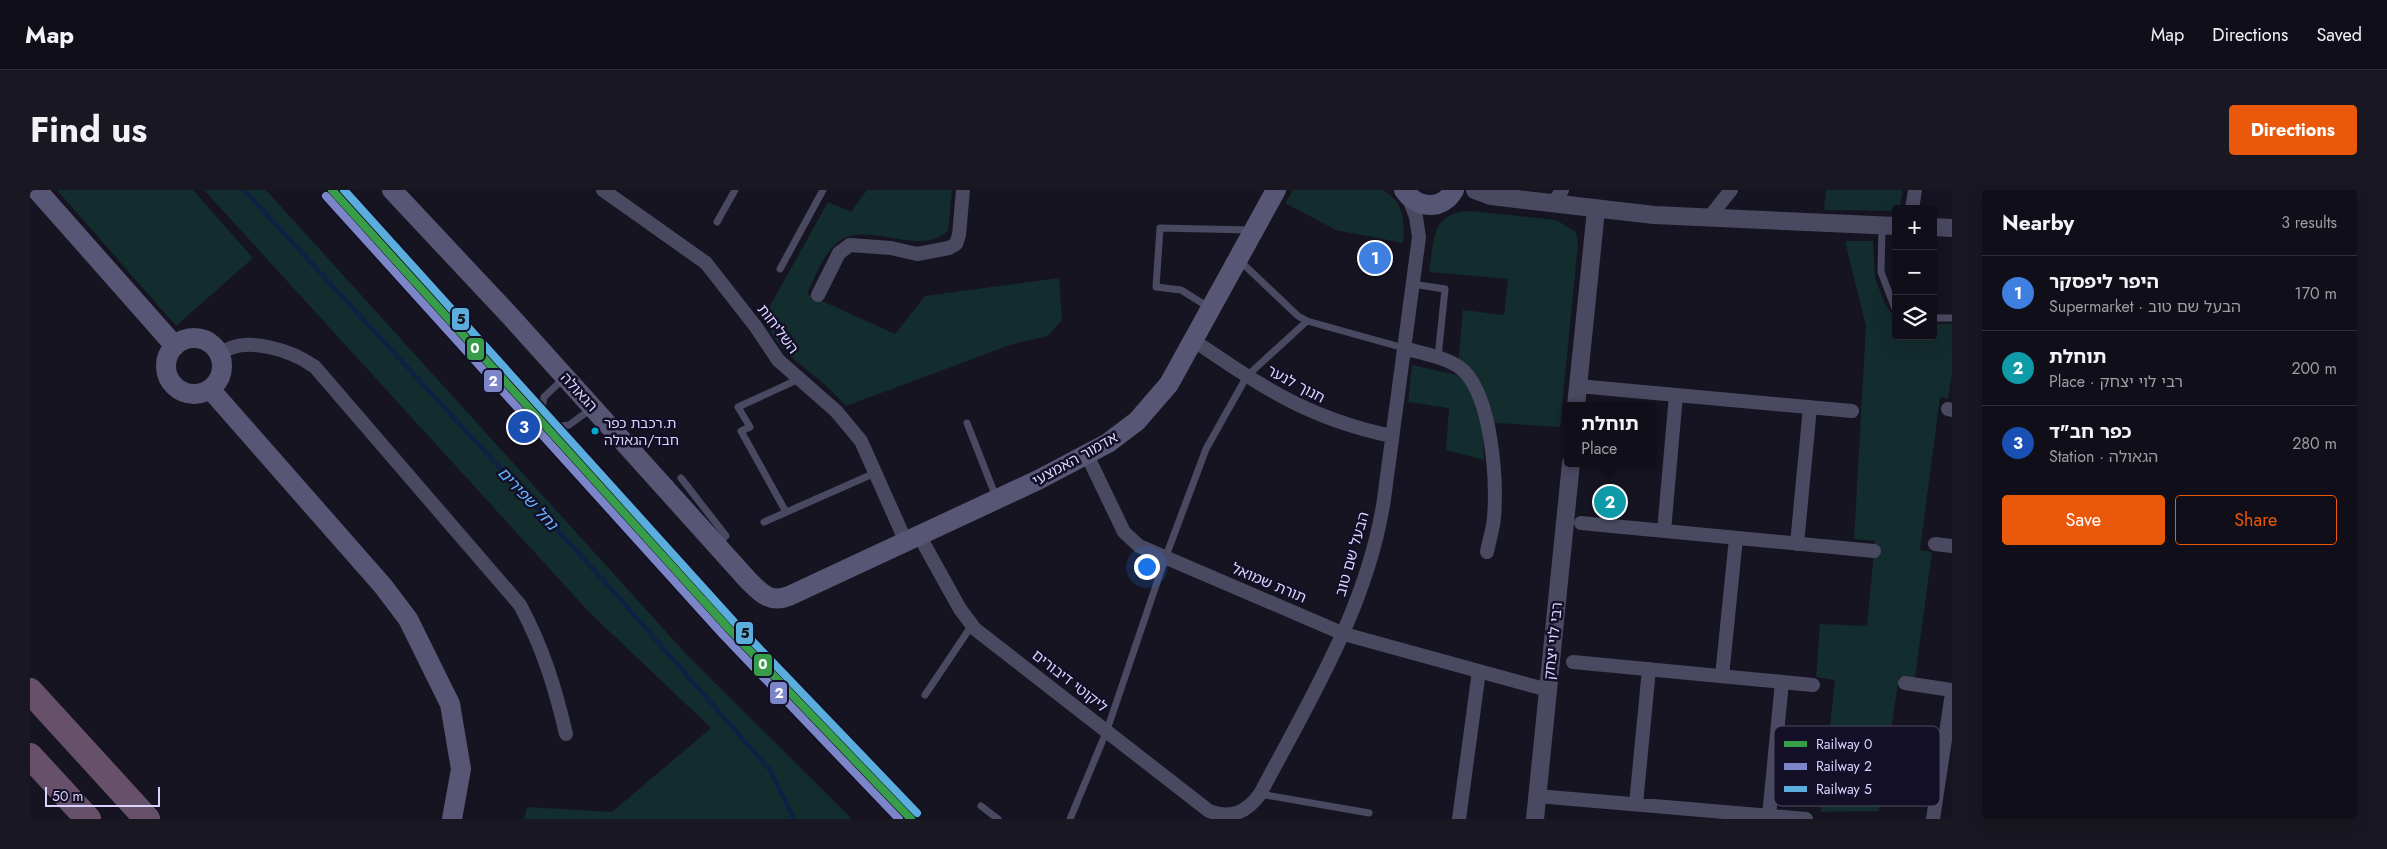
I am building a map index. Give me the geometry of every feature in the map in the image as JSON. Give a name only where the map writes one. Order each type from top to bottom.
[{"type":"highway","points":[[30,691],[147,819]]},
{"type":"highway","points":[[30,756],[88,819]]},
{"type":"highway","points":[[30,782],[64,819]]},
{"type":"main road","points":[[38,190],[175,346]]},
{"type":"main road","name":"הגאולה","points":[[392,190],[765,597]]},
{"type":"main road","name":"אדמור האמצעי","points":[[765,597],[776,599],[789,596],[913,539],[1087,455],[1124,432],[1149,409],[1169,384],[1276,190]]},
{"type":"main road","points":[[1405,192],[1422,205],[1445,199]]},
{"type":"main road","points":[[200,338],[208,342],[220,354],[221,374],[210,389],[196,394],[188,393],[181,390],[170,380],[167,373],[168,358],[175,346],[182,341],[200,338]]},
{"type":"main road","points":[[210,389],[383,586],[408,619],[450,704],[461,769],[452,819]]},
{"type":"street","name":"השליחות","points":[[603,190],[706,264],[756,327],[778,360],[851,427],[861,441],[875,473],[913,539]]},
{"type":"street","points":[[818,295],[839,253],[850,245],[891,248],[917,254],[949,248],[956,244],[959,235],[963,190]]},
{"type":"street","points":[[1708,219],[1731,190]]},
{"type":"street","points":[[1913,205],[1915,190]]},
{"type":"street","name":"הבעל שם טוב","points":[[1233,818],[1247,809],[1260,794],[1344,634],[1377,537],[1419,237],[1416,217],[1405,192]]},
{"type":"street","points":[[1445,199],[1483,193],[1557,197],[1596,210],[1708,219],[1889,226]]},
{"type":"street","name":"הבעל שם טוב","points":[[1419,237],[1445,199]]},
{"type":"street","points":[[1576,402],[1596,210]]},
{"type":"street","points":[[1937,227],[1952,228]]},
{"type":"street","name":"חנוך לנער","points":[[1193,340],[1247,376],[1305,409],[1356,428],[1392,436]]},
{"type":"street","points":[[220,354],[226,349],[237,346],[271,348],[294,354],[315,368],[520,605],[534,630],[553,678],[566,734]]},
{"type":"street","points":[[1404,348],[1453,363],[1474,384],[1486,413],[1494,496],[1494,520],[1487,552]]},
{"type":"street","points":[[1578,386],[1852,411]]},
{"type":"street","points":[[1664,531],[1676,395]]},
{"type":"street","points":[[1797,544],[1810,407]]},
{"type":"street","name":"תורת שמואל","points":[[1087,455],[1126,535],[1139,546],[1344,634],[1548,690]]},
{"type":"street","name":"רבי לוי יצחק","points":[[1535,819],[1570,467]]},
{"type":"street","points":[[1581,523],[1874,551]]},
{"type":"street","points":[[1722,676],[1736,538]]},
{"type":"street","name":"ליקוטי דיבורים","points":[[913,539],[960,609],[984,637],[1108,730],[1209,811],[1233,818]]},
{"type":"street","points":[[1936,544],[1952,546]]},
{"type":"street","points":[[1573,662],[1814,685]]},
{"type":"street","points":[[1636,804],[1649,669]]},
{"type":"street","points":[[1459,819],[1479,671]]},
{"type":"street","points":[[1778,726],[1782,682]]},
{"type":"street","points":[[1905,684],[1952,691],[1940,772]]},
{"type":"street","points":[[1770,816],[1774,771]]},
{"type":"street","points":[[1538,796],[1806,819]]},
{"type":"street","points":[[1933,819],[1935,806]]},
{"type":"lane","points":[[717,222],[735,190]]},
{"type":"lane","points":[[780,268],[823,190]]},
{"type":"lane","points":[[1889,226],[1881,272],[1892,301]]},
{"type":"lane","points":[[1210,308],[1181,290],[1156,287],[1160,228],[1254,230]]},
{"type":"lane","points":[[1238,259],[1298,316],[1307,321],[1404,348]]},
{"type":"lane","points":[[1412,284],[1445,289],[1438,358]]},
{"type":"lane","points":[[1937,318],[1952,318]]},
{"type":"lane","points":[[1070,819],[1108,730],[1166,556],[1206,449],[1247,376],[1307,321]]},
{"type":"lane","points":[[565,377],[544,397],[541,414],[554,427],[569,425],[593,408]]},
{"type":"lane","points":[[786,512],[741,431],[750,427],[738,407],[799,379]]},
{"type":"lane","points":[[966,423],[997,499]]},
{"type":"lane","points":[[764,522],[875,473]]},
{"type":"lane","points":[[681,478],[726,536],[717,545]]},
{"type":"lane","points":[[925,695],[972,625]]},
{"type":"lane","points":[[1260,794],[1369,813]]},
{"type":"lane","points":[[981,806],[998,819]]},
{"type":"green space","points":[[57,190],[193,190],[253,258],[176,326]]},
{"type":"green space","points":[[204,190],[266,190],[689,657],[852,819],[524,819],[527,807],[612,812],[711,728],[589,612]]},
{"type":"green space","points":[[867,190],[952,190],[948,231],[936,238],[923,241],[863,234],[850,236],[838,242],[828,253],[807,294],[895,334],[925,296],[1059,278],[1062,320],[1048,336],[1010,345],[846,406],[780,346],[768,327],[765,315],[828,202],[851,212]]},
{"type":"green space","points":[[1293,190],[1382,190],[1395,199],[1402,212],[1404,227],[1403,243],[1336,230],[1285,203]]},
{"type":"green space","points":[[1826,190],[1903,190],[1900,205],[1892,205],[1892,211],[1824,210]]},
{"type":"green space","points":[[1472,211],[1556,220],[1576,232],[1578,244],[1560,427],[1482,422],[1484,460],[1446,450],[1449,408],[1408,402],[1412,365],[1457,375],[1463,310],[1504,315],[1508,279],[1429,272],[1437,229],[1448,216]]},
{"type":"green space","points":[[1845,241],[1873,241],[1875,278],[1885,304],[1892,314],[1892,340],[1937,340],[1937,324],[1952,324],[1952,372],[1948,399],[1940,397],[1920,550],[1932,552],[1915,678],[1899,677],[1891,726],[1830,726],[1835,680],[1816,677],[1820,624],[1867,626],[1875,541],[1854,539],[1866,326]]},
{"type":"green space","points":[[1822,806],[1879,806],[1879,811],[1821,812]]},
{"type":"waterway","name":"נחל שפירים","points":[[244,190],[606,583],[770,770],[794,819]]},
{"type":"rail line","name":"0","points":[[332,190],[729,629],[911,819]]},
{"type":"rail line","name":"5","points":[[344,190],[735,623],[917,813]]},
{"type":"rail line","name":"2","points":[[326,196],[723,635],[899,819]]},
{"type":"place","name":"היפר ליפסקר","points":[[1375,258]]},
{"type":"place","name":"כפר חב\"ד","points":[[524,427]]},
{"type":"place","name":"ת.רכבת כפר חבד/הגאולה","points":[[595,431]]},
{"type":"place","name":"תוחלת","points":[[1610,502]]}]
